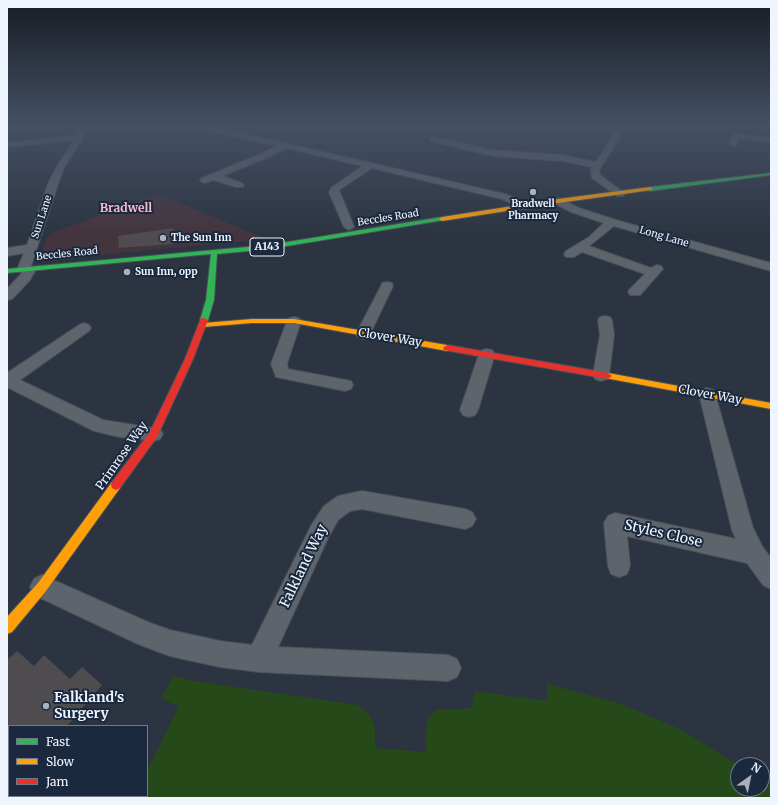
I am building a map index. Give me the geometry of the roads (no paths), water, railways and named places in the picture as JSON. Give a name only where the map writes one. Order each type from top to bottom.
[{"type":"main road","name":"Beccles Road","points":[[7,271],[269,247],[558,201],[771,174]]},
{"type":"main road","name":"Primrose Way","points":[[7,628],[42,587],[154,434],[203,326],[210,300],[214,252]]},
{"type":"main road","name":"Clover Way","points":[[203,326],[252,321],[294,321],[487,354],[771,406]]},
{"type":"street","name":"Sun Lane","points":[[7,296],[21,283],[27,269],[32,248],[53,184],[64,163]]},
{"type":"street","points":[[205,180],[247,163]]},
{"type":"street","points":[[355,163],[505,197],[525,206]]},
{"type":"street","points":[[585,163],[598,165],[594,170],[595,176],[620,194]]},
{"type":"street","points":[[349,227],[334,192],[335,189],[370,166]]},
{"type":"street","points":[[214,176],[239,185]]},
{"type":"street","name":"Long Lane","points":[[558,201],[575,210],[612,222],[771,267]]},
{"type":"street","points":[[612,222],[593,239],[575,251],[655,271],[635,292]]},
{"type":"street","points":[[7,252],[32,248]]},
{"type":"street","points":[[363,334],[387,286]]},
{"type":"street","points":[[601,375],[607,335],[605,320]]},
{"type":"street","points":[[294,321],[279,364],[282,373],[345,384]]},
{"type":"street","points":[[84,328],[7,380],[100,426],[154,434]]},
{"type":"street","points":[[50,334],[65,341]]},
{"type":"street","points":[[469,410],[487,354]]},
{"type":"street","points":[[707,394],[743,530],[754,554],[771,576]]},
{"type":"street","name":"Falkland Way","points":[[259,660],[320,531],[331,514],[345,503],[362,500],[466,519]]},
{"type":"street","name":"Styles Close","points":[[619,566],[615,522],[754,554]]},
{"type":"street","points":[[42,587],[147,635],[170,643],[220,654],[259,660],[448,668]]},
{"type":"place","name":"Bradwell Pharmacy","points":[[533,192]]},
{"type":"place","name":"The Sun Inn","points":[[163,238]]},
{"type":"place","name":"Sun Inn, opp","points":[[127,272]]},
{"type":"place","name":"Falkland's Surgery","points":[[46,706]]},
{"type":"district","name":"Bradwell","points":[[126,209]]}]
